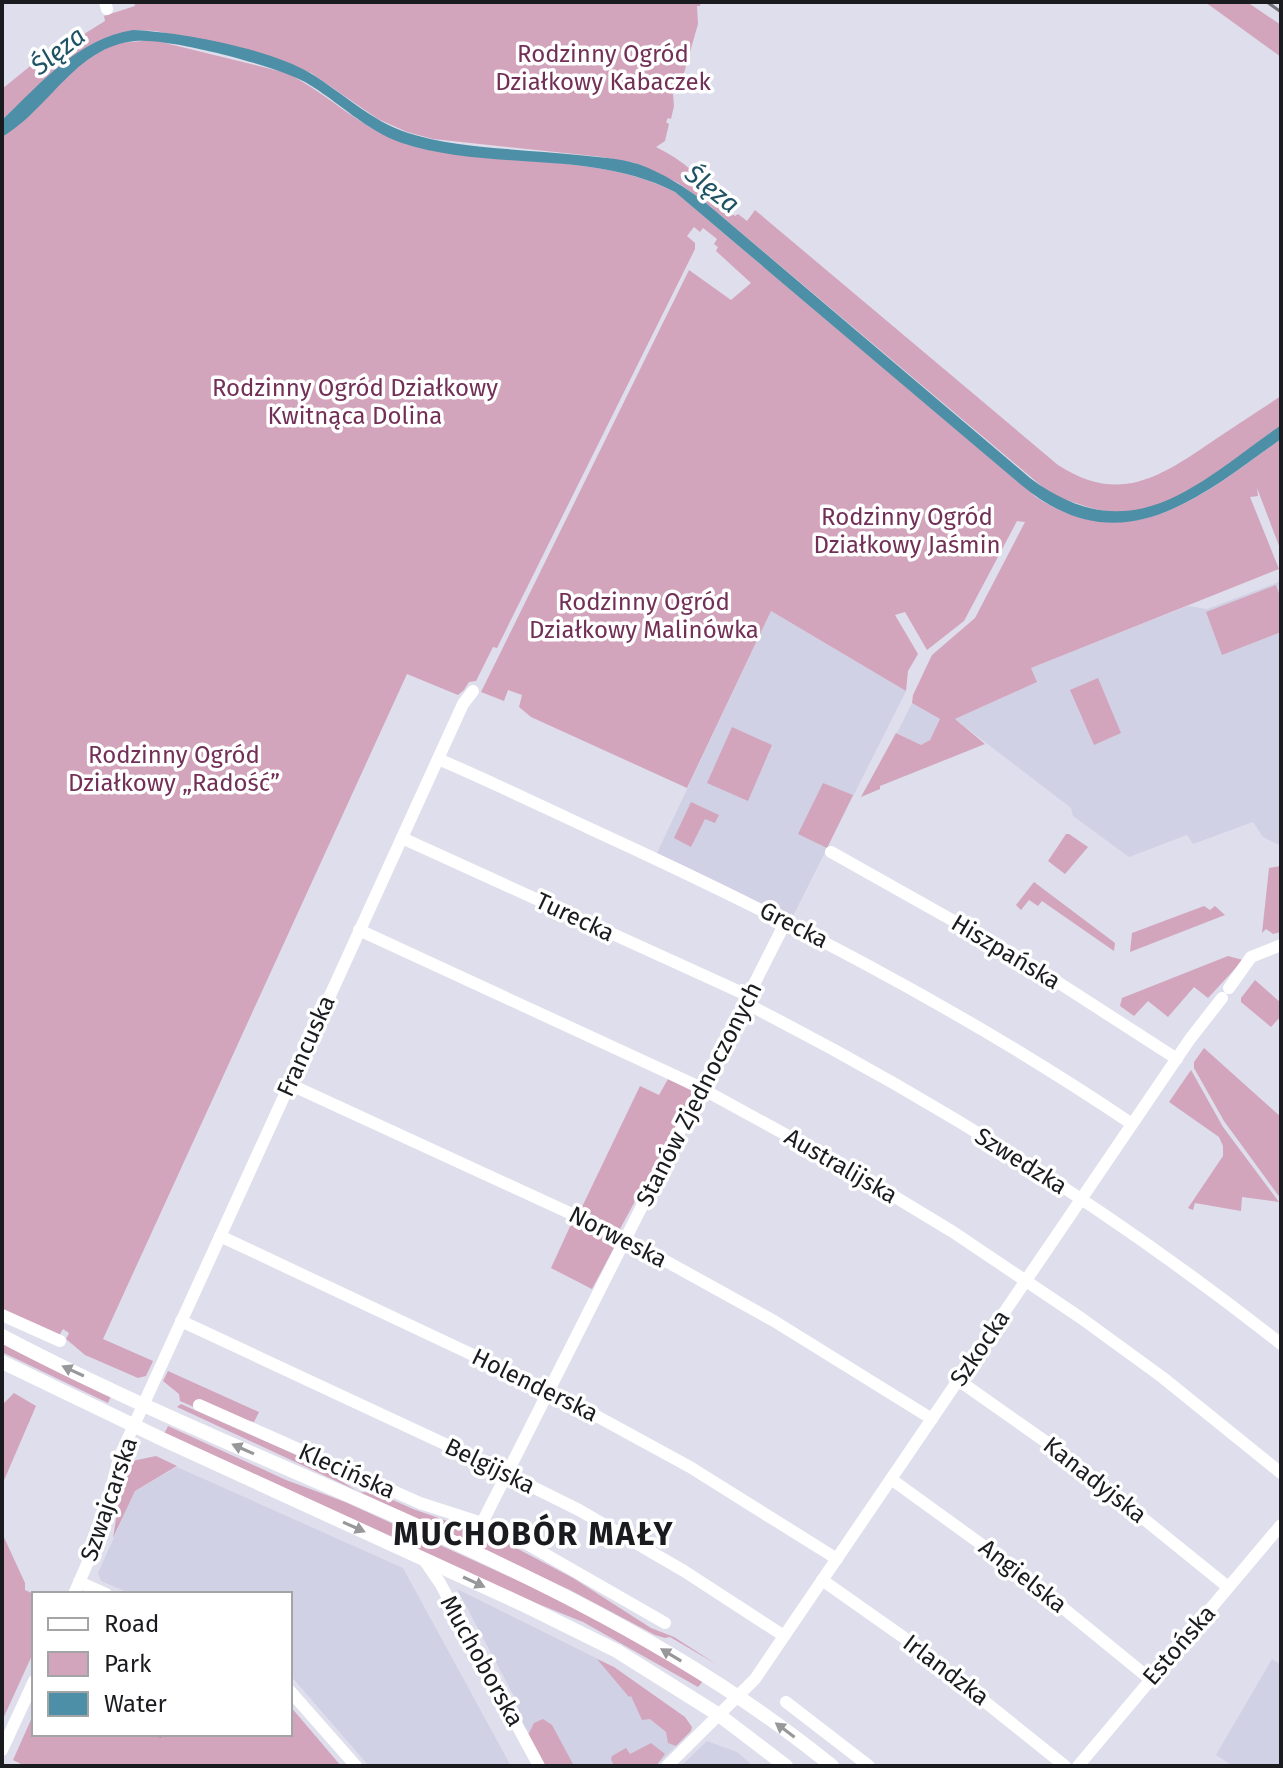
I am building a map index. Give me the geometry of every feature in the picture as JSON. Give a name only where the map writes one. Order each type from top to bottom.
[{"type":"main road","points":[[2,1336],[566,1597],[667,1652],[737,1696],[832,1766]]},
{"type":"main road","points":[[2,1362],[617,1651],[719,1715],[786,1766]]},
{"type":"street","name":"Francuska","points":[[144,1404],[463,704],[473,691]]},
{"type":"street","name":"Grecka","points":[[438,759],[786,921],[968,1020],[1132,1124]]},
{"type":"street","name":"Turecka","points":[[402,838],[747,999]]},
{"type":"street","name":"Hiszpańska","points":[[831,852],[1025,961],[1177,1059]]},
{"type":"street","name":"Stanów Zjednoczonych","points":[[482,1523],[786,921]]},
{"type":"street","name":"Australijska","points":[[359,930],[702,1089],[854,1172],[1026,1280],[1162,1377],[1281,1473]]},
{"type":"street","name":"Szkocka","points":[[667,1766],[754,1680],[1177,1059],[1251,957],[1281,945]]},
{"type":"street","name":"Szwedzka","points":[[747,999],[848,1055],[1082,1199],[1173,1261],[1281,1344]]},
{"type":"street","name":"Norweska","points":[[289,1084],[626,1239],[774,1321],[932,1419]]},
{"type":"street","name":"Holenderska","points":[[220,1236],[549,1390],[708,1477],[837,1559]]},
{"type":"street","points":[[2,1315],[60,1341]]},
{"type":"street","name":"Belgijska","points":[[181,1321],[507,1473],[618,1531],[784,1636]]},
{"type":"street","name":"Kanadyjska","points":[[958,1380],[1066,1456],[1228,1587]]},
{"type":"street","name":"Szwajcarska","points":[[76,1588],[101,1529],[113,1473],[144,1404]]},
{"type":"street","name":"Klecińska","points":[[199,1405],[420,1503],[482,1523],[562,1563],[665,1623]]},
{"type":"street","name":"Angielska","points":[[891,1479],[1014,1568],[1150,1679]]},
{"type":"street","name":"Estońska","points":[[1078,1766],[1281,1525]]},
{"type":"street","name":"Muchoborska","points":[[423,1558],[441,1585],[539,1766]]},
{"type":"street","name":"Irlandzka","points":[[822,1580],[926,1654],[1065,1766]]},
{"type":"street","points":[[76,1588],[96,1592]]},
{"type":"street","points":[[2,1750],[32,1685]]},
{"type":"street","points":[[292,1693],[356,1766]]},
{"type":"street","points":[[786,1702],[869,1766]]},
{"type":"shaded area","points":[[1281,581],[1281,846],[1263,837],[1253,822],[1193,844],[1187,835],[1129,857],[1073,816],[1071,808],[955,719],[1036,682],[1030,668],[1188,606],[1207,609]]},
{"type":"shaded area","points":[[771,611],[906,691],[792,918],[657,853]]},
{"type":"shaded area","points":[[912,703],[940,719],[930,740],[922,746],[897,733]]},
{"type":"shaded area","points":[[177,1467],[403,1568],[511,1766],[369,1766],[292,1677],[292,1592],[127,1592],[101,1581],[98,1573],[135,1491]]},
{"type":"shaded area","points":[[457,1589],[606,1663],[685,1737],[656,1766],[543,1766],[512,1705],[517,1702]]},
{"type":"shaded area","points":[[1272,1659],[1281,1665],[1281,1766],[1233,1766],[1216,1755]]},
{"type":"shaded area","points":[[707,1741],[737,1752],[753,1766],[681,1766]]},
{"type":"green space","name":"Rodzinny Ogród Działkowy Kabaczek","points":[[134,2],[701,2],[697,6],[698,24],[680,87],[669,85],[674,106],[671,119],[668,118],[666,122],[669,124],[665,141],[656,147],[700,178],[724,201],[721,205],[735,216],[738,214],[747,221],[755,210],[1058,465],[1098,483],[1134,483],[1186,459],[1281,396],[1281,425],[1227,466],[1166,502],[1145,509],[1115,512],[1069,501],[1051,494],[706,203],[678,183],[635,163],[433,139],[407,132],[378,119],[311,73],[223,44],[133,30],[39,85],[2,120],[2,89],[50,50],[55,52],[105,21],[104,16],[135,6]]},
{"type":"green space","points":[[1205,2],[1247,2],[1281,25],[1281,57]]},
{"type":"green space","points":[[153,40],[287,73],[363,123],[413,146],[479,157],[579,165],[644,179],[675,192],[1036,497],[1071,515],[1104,522],[1135,520],[1166,512],[1224,480],[1281,439],[1281,551],[1257,488],[1258,496],[1250,497],[1279,569],[1031,668],[1037,682],[955,719],[985,744],[880,786],[880,789],[861,797],[896,733],[921,745],[930,740],[940,719],[912,703],[913,695],[932,655],[975,618],[1025,522],[1017,521],[964,621],[927,650],[905,612],[895,615],[918,654],[908,671],[906,691],[771,611],[687,788],[531,717],[519,707],[522,695],[508,690],[504,701],[481,692],[689,270],[731,300],[751,283],[716,251],[718,247],[714,244],[717,239],[703,228],[700,232],[694,227],[687,236],[695,243],[695,249],[497,648],[493,647],[476,681],[469,682],[458,695],[407,674],[103,1339],[153,1361],[146,1376],[138,1378],[85,1355],[66,1339],[69,1333],[63,1329],[59,1336],[2,1309],[2,137],[92,56],[120,43]]},
{"type":"green space","points":[[1276,585],[1281,599],[1281,632],[1222,655],[1206,612]]},
{"type":"green space","points":[[1098,678],[1121,733],[1094,745],[1070,690]]},
{"type":"green space","points":[[732,727],[772,745],[748,801],[707,783]]},
{"type":"green space","points":[[823,783],[853,795],[827,848],[798,834]]},
{"type":"green space","points":[[691,802],[719,815],[715,823],[705,819],[691,847],[674,838]]},
{"type":"green space","points":[[1066,834],[1088,847],[1065,874],[1048,861]]},
{"type":"green space","points":[[1281,866],[1281,932],[1273,934],[1266,929],[1262,933],[1269,868]]},
{"type":"green space","points":[[1034,882],[1115,943],[1114,951],[1042,901],[1038,906],[1029,900],[1021,910],[1016,905]]},
{"type":"green space","points":[[1204,906],[1210,910],[1215,906],[1225,915],[1130,952],[1132,933]]},
{"type":"green space","points":[[1228,956],[1243,960],[1208,998],[1194,987],[1168,1017],[1148,1001],[1134,1016],[1120,1006],[1122,998]]},
{"type":"green space","points":[[1255,980],[1281,1003],[1281,1016],[1271,1027],[1241,1002]]},
{"type":"green space","points":[[1204,1048],[1281,1117],[1281,1199],[1224,1121],[1194,1068],[1194,1062]]},
{"type":"green space","points":[[1191,1070],[1223,1127],[1279,1202],[1242,1197],[1241,1211],[1195,1203],[1193,1210],[1188,1208],[1223,1156],[1219,1137],[1169,1102]]},
{"type":"green space","points":[[668,1079],[694,1092],[620,1229],[581,1209],[640,1086],[659,1095]]},
{"type":"green space","points":[[573,1220],[616,1244],[592,1289],[551,1268]]},
{"type":"green space","points":[[2,1342],[111,1396],[108,1403],[2,1352]]},
{"type":"green space","points":[[168,1371],[259,1412],[254,1422],[180,1401],[179,1394],[163,1381]]},
{"type":"green space","points":[[14,1393],[36,1406],[2,1485],[2,1405]]},
{"type":"green space","points":[[181,1404],[303,1458],[357,1491],[177,1407]]},
{"type":"green space","points":[[168,1426],[576,1607],[704,1680],[698,1687],[583,1622],[521,1597],[164,1434]]},
{"type":"green space","points":[[156,1456],[177,1466],[135,1491],[113,1538],[119,1500],[132,1461]]},
{"type":"green space","points":[[360,1492],[377,1493],[499,1539],[573,1578],[651,1628],[674,1637],[716,1664],[670,1637],[655,1635],[570,1590]]},
{"type":"green space","points":[[2,1533],[25,1583],[25,1590],[32,1593],[32,1655],[2,1721]]},
{"type":"green space","points":[[597,1659],[614,1667],[685,1717],[692,1727],[691,1731],[676,1746],[668,1743],[666,1732],[650,1719],[642,1720],[631,1696]]},
{"type":"green space","points":[[292,1708],[341,1766],[25,1766],[13,1760],[32,1717],[32,1736],[292,1736]]},
{"type":"green space","points":[[543,1719],[552,1725],[574,1766],[543,1766],[528,1735],[534,1723]]},
{"type":"green space","points":[[651,1743],[665,1754],[656,1766],[614,1766],[612,1756],[626,1748],[630,1754]]},
{"type":"water","points":[[133,30],[199,38],[272,56],[310,73],[382,121],[408,133],[470,145],[615,159],[656,172],[706,203],[1030,478],[1067,500],[1100,510],[1132,510],[1162,502],[1192,488],[1281,425],[1281,439],[1218,483],[1156,516],[1124,522],[1091,521],[1056,508],[1020,484],[675,192],[609,170],[470,157],[402,143],[376,131],[291,75],[222,54],[150,41],[114,46],[79,66],[35,111],[2,137],[2,120],[62,64],[95,42]]},
{"type":"railway","points":[[1267,2],[1281,12]]},
{"type":"district","name":"MUCHOBÓR MAŁY","points":[[534,1534]]},
{"type":"water label","name":"Ślęza","points":[[58,51]]},
{"type":"water label","name":"Ślęza","points":[[712,189]]},
{"type":"park label","name":"Rodzinny Ogród Działkowy Kwitnąca Dolina","points":[[355,402]]},
{"type":"park label","name":"Rodzinny Ogród Działkowy Jaśmin","points":[[907,531]]},
{"type":"park label","name":"Rodzinny Ogród Działkowy Malinówka","points":[[644,616]]},
{"type":"park label","name":"Rodzinny Ogród Działkowy „Radość”","points":[[174,769]]}]
